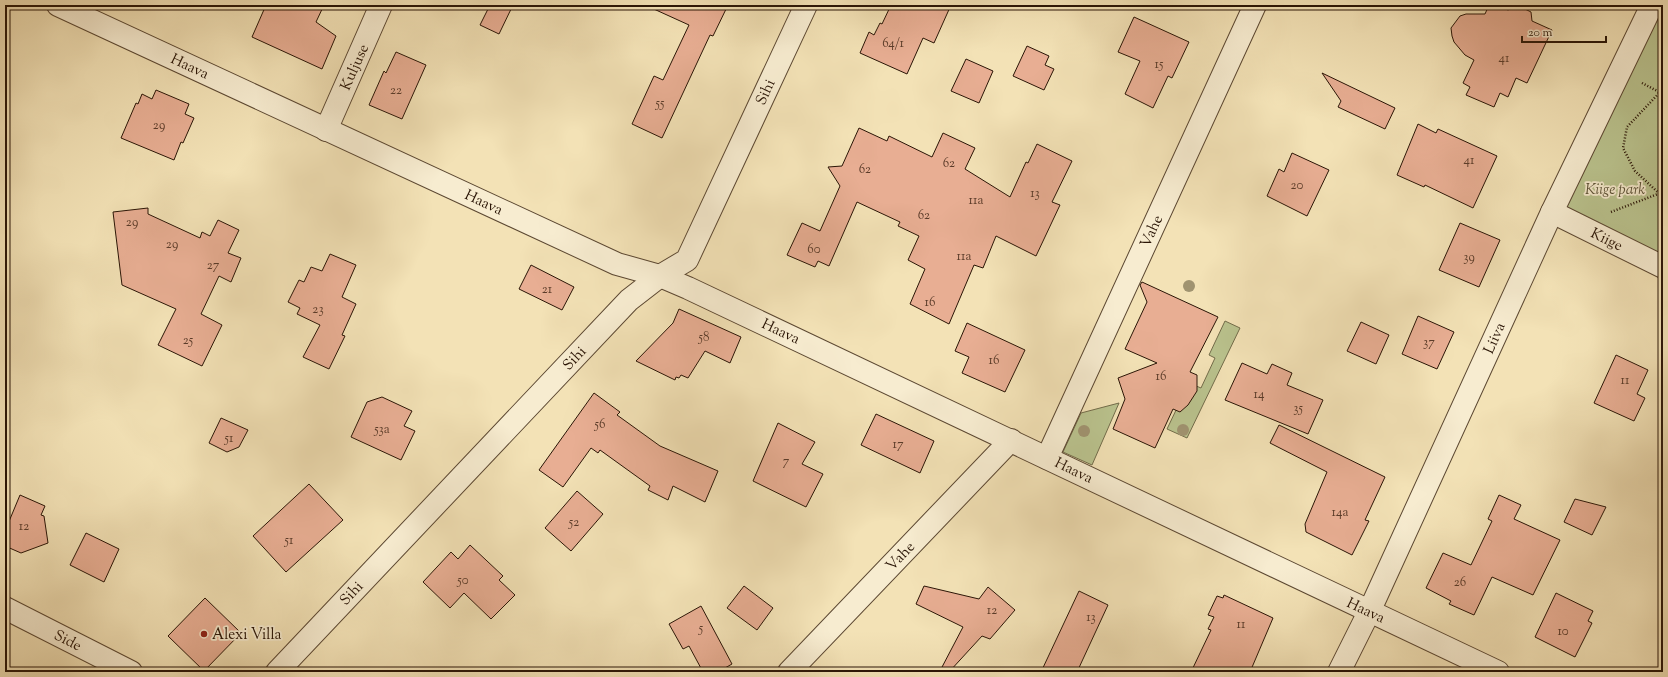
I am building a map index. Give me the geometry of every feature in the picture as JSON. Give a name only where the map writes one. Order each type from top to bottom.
[{"type":"street","name":"Haava","points":[[58,5],[617,264],[660,276],[688,288],[1012,440],[1369,612],[1498,672]]},
{"type":"street","name":"Kuljuse","points":[[326,130],[381,5]]},
{"type":"street","name":"Sihi","points":[[277,672],[629,300],[660,276],[688,260],[806,5]]},
{"type":"street","name":"Vahe","points":[[1047,458],[1255,5]]},
{"type":"street","name":"Liiva","points":[[1339,672],[1369,612],[1552,212],[1652,5]]},
{"type":"street","name":"Kiige","points":[[1552,212],[1663,266]]},
{"type":"street","name":"Vahe","points":[[789,672],[1012,440]]},
{"type":"street","name":"Side","points":[[5,608],[131,672]]},
{"type":"path","points":[[1663,89],[1627,127],[1623,148],[1635,171],[1658,194],[1663,197]]},
{"type":"path","points":[[1578,225],[1663,192]]},
{"type":"green space","name":"Kiige park","points":[[1652,5],[1663,5],[1663,267],[1552,212]]},
{"type":"green space","points":[[1225,321],[1240,328],[1187,438],[1167,429],[1189,383],[1201,388],[1215,358],[1209,355]]},
{"type":"green space","points":[[1119,403],[1092,465],[1063,452],[1081,413]]},
{"type":"building","points":[[266,5],[324,5],[316,22],[336,36],[322,69],[252,37]]},
{"type":"building","points":[[490,5],[513,5],[499,34],[480,25]]},
{"type":"building","points":[[645,5],[728,5],[713,36],[710,35],[662,138],[632,124],[654,76],[663,80],[689,25]]},
{"type":"building","points":[[891,5],[951,5],[934,43],[923,38],[907,74],[860,53],[869,32],[874,35],[880,23],[882,24]]},
{"type":"building","points":[[1489,5],[1498,5],[1508,10],[1517,5],[1531,12],[1532,21],[1552,30],[1527,83],[1516,78],[1508,97],[1500,93],[1494,107],[1466,95],[1470,87],[1463,83],[1474,60],[1465,55],[1454,42],[1451,28],[1460,16],[1466,14],[1485,14]]},
{"type":"building","points":[[1134,17],[1189,42],[1172,78],[1168,76],[1153,108],[1125,94],[1140,61],[1118,52]]},
{"type":"building","points":[[1027,46],[1049,56],[1045,65],[1054,69],[1044,90],[1013,76]]},
{"type":"building","points":[[396,52],[426,65],[402,119],[369,105],[384,71],[386,73]]},
{"type":"building","points":[[966,59],[993,71],[979,103],[951,91]]},
{"type":"building","points":[[1322,73],[1395,108],[1385,129],[1338,107],[1341,101]]},
{"type":"building","points":[[156,90],[189,104],[185,114],[194,118],[183,143],[181,142],[174,160],[121,138],[136,103],[138,104],[142,94],[152,99]]},
{"type":"building","points":[[1418,124],[1436,133],[1438,129],[1497,156],[1473,208],[1425,185],[1424,187],[1397,175]]},
{"type":"building","points":[[859,128],[887,141],[889,136],[932,157],[943,133],[975,148],[965,169],[1010,197],[1026,162],[1028,163],[1037,144],[1072,161],[1052,202],[1060,205],[1036,256],[996,236],[983,268],[974,265],[949,324],[910,304],[925,269],[908,260],[919,236],[898,226],[900,222],[857,202],[829,266],[818,261],[815,267],[787,255],[802,223],[820,231],[840,186],[828,167],[842,166]]},
{"type":"building","points":[[1292,153],[1329,170],[1307,216],[1267,196],[1279,169],[1284,172]]},
{"type":"building","points":[[148,208],[148,214],[200,238],[202,232],[210,236],[218,220],[239,230],[228,253],[241,258],[231,282],[219,276],[201,314],[222,325],[202,366],[158,345],[176,309],[122,285],[113,212]]},
{"type":"building","points":[[1460,223],[1500,240],[1479,287],[1439,270]]},
{"type":"building","points":[[330,254],[356,265],[342,297],[356,304],[342,335],[345,336],[329,369],[303,357],[320,325],[297,314],[300,308],[288,302],[299,280],[304,282],[311,267],[322,271]]},
{"type":"building","points":[[531,265],[574,287],[562,310],[519,289]]},
{"type":"building","points":[[1142,282],[1218,317],[1190,372],[1197,375],[1197,391],[1188,405],[1180,412],[1173,409],[1155,448],[1113,429],[1125,399],[1118,378],[1157,363],[1125,349],[1147,302],[1140,285]]},
{"type":"building","points":[[679,309],[741,337],[730,363],[705,351],[688,378],[681,375],[679,378],[676,377],[675,380],[636,361],[673,323]]},
{"type":"building","points":[[1418,316],[1454,332],[1437,369],[1402,354]]},
{"type":"building","points":[[1361,322],[1389,335],[1376,364],[1347,351]]},
{"type":"building","points":[[967,323],[1025,350],[1005,392],[962,373],[969,357],[955,351]]},
{"type":"building","points":[[1616,355],[1648,370],[1637,394],[1645,398],[1634,421],[1594,403]]},
{"type":"building","points":[[1242,363],[1267,374],[1272,364],[1292,373],[1287,385],[1323,400],[1308,434],[1225,400]]},
{"type":"building","points":[[594,393],[620,412],[617,415],[660,446],[718,471],[705,502],[673,486],[668,500],[648,490],[650,486],[600,450],[598,453],[591,448],[563,487],[539,470]]},
{"type":"building","points":[[382,397],[412,411],[404,426],[415,431],[401,460],[351,437],[367,402]]},
{"type":"building","points":[[876,414],[934,441],[920,473],[861,445]]},
{"type":"building","points":[[221,418],[248,430],[239,447],[227,452],[209,443]]},
{"type":"building","points":[[778,423],[815,442],[802,464],[823,474],[806,507],[753,481]]},
{"type":"building","points":[[1279,425],[1385,477],[1365,520],[1369,521],[1352,555],[1306,532],[1305,524],[1327,472],[1270,443]]},
{"type":"building","points":[[309,484],[343,520],[286,572],[253,536]]},
{"type":"building","points":[[577,491],[603,514],[571,551],[545,528]]},
{"type":"building","points":[[20,495],[45,506],[41,515],[44,516],[48,543],[21,553],[5,546],[5,531]]},
{"type":"building","points":[[1499,495],[1521,505],[1514,519],[1560,540],[1533,595],[1492,577],[1474,615],[1449,604],[1451,601],[1426,588],[1443,553],[1471,565],[1492,521],[1488,519]]},
{"type":"building","points":[[1575,499],[1606,507],[1592,535],[1564,522]]},
{"type":"building","points":[[86,533],[119,549],[104,582],[70,565]]},
{"type":"building","points":[[470,545],[503,576],[499,580],[515,595],[491,619],[464,593],[450,608],[423,582],[451,552],[458,559]]},
{"type":"building","points":[[744,586],[773,608],[757,630],[727,608]]},
{"type":"building","points":[[924,586],[979,599],[988,587],[1015,610],[990,639],[982,636],[949,672],[944,672],[941,669],[963,627],[916,604]]},
{"type":"building","points":[[1079,591],[1108,605],[1077,672],[1041,672]]},
{"type":"building","points":[[1556,593],[1593,611],[1588,621],[1592,623],[1575,657],[1535,637]]},
{"type":"building","points":[[1224,595],[1273,618],[1250,672],[1191,672],[1211,630],[1208,629],[1214,617],[1208,615],[1217,596],[1223,598]]},
{"type":"building","name":"Alexi Villa","points":[[205,598],[241,633],[204,671],[168,636]]},
{"type":"building","points":[[701,606],[732,664],[718,672],[703,672],[689,646],[683,649],[669,624]]},
{"type":"place","name":"Alexi Villa","points":[[204,634]]}]
